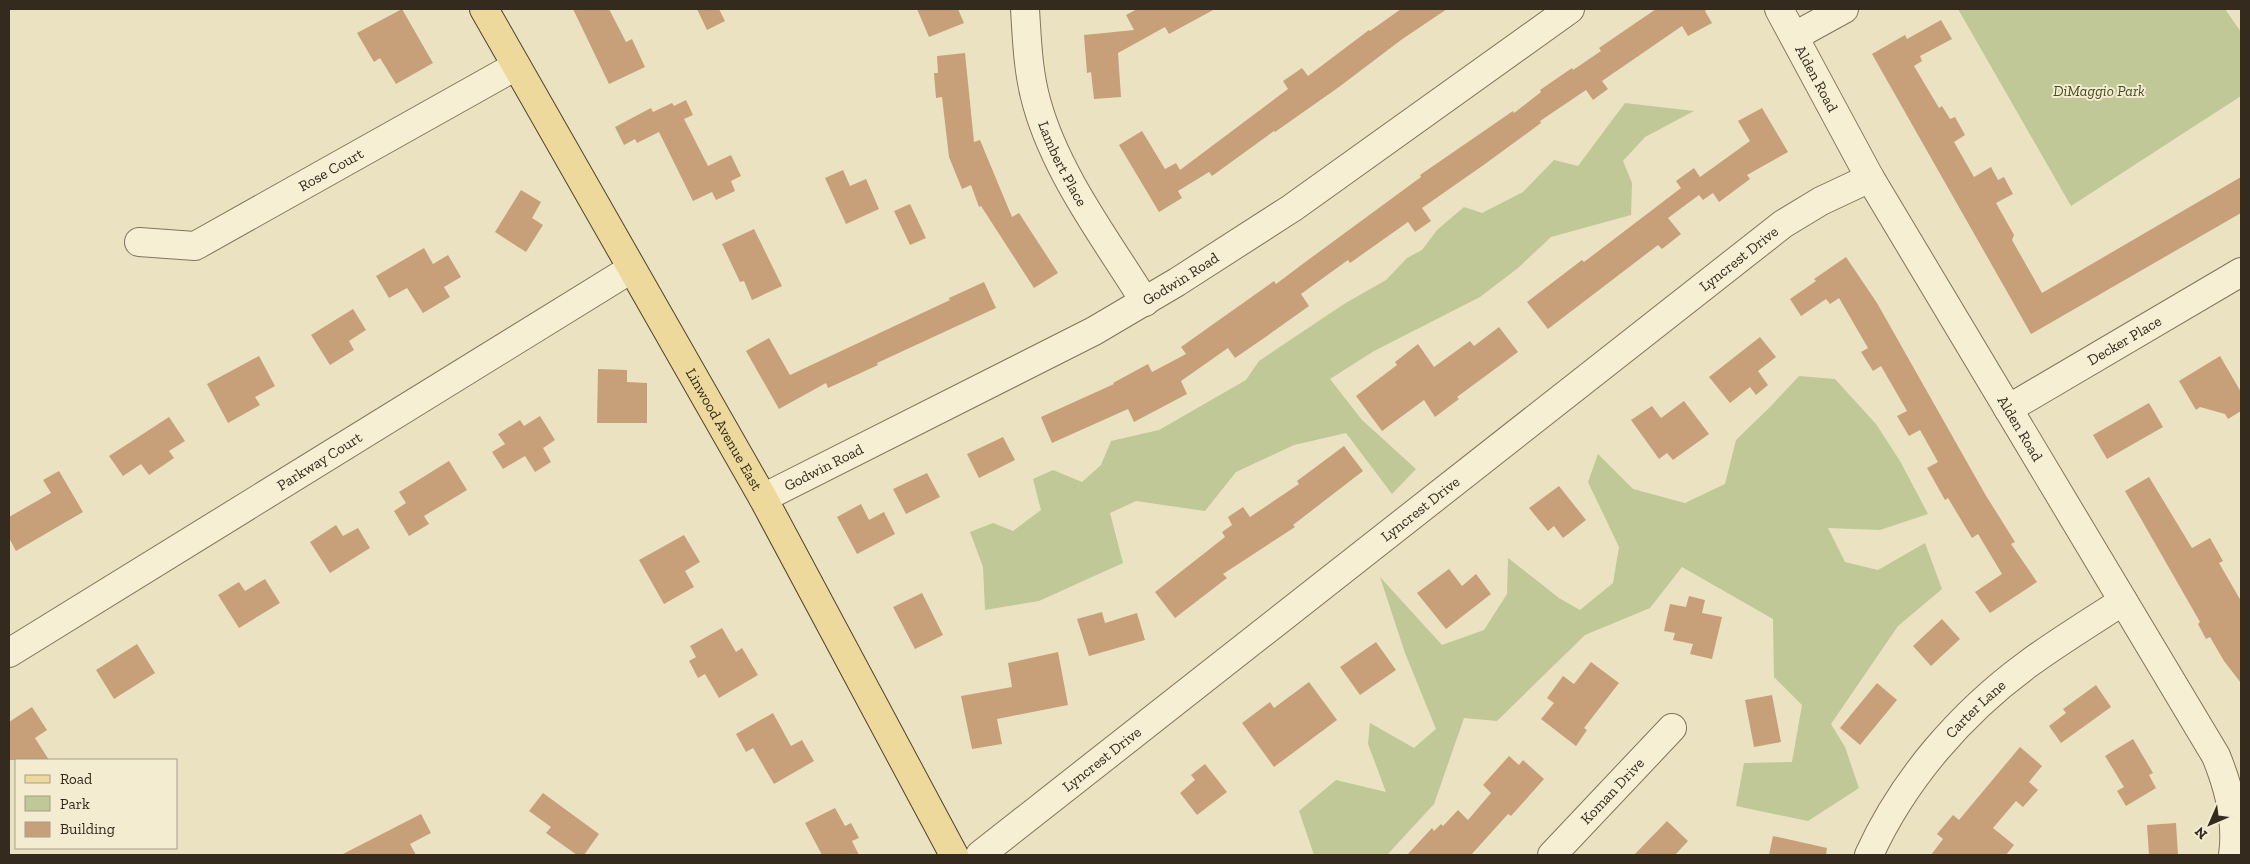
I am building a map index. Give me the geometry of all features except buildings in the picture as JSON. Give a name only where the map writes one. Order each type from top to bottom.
[{"type":"main road","name":"Linwood Avenue East","points":[[484,9],[762,498],[954,855]]},
{"type":"street","name":"Lambert Place","points":[[1025,9],[1029,66],[1036,103],[1048,139],[1065,172],[1144,302]]},
{"type":"street","name":"Godwin Road","points":[[762,498],[1094,331],[1144,302],[1292,208],[1570,9]]},
{"type":"street","name":"Alden Road","points":[[1779,9],[1870,178],[2216,756],[2225,779],[2232,807],[2235,845],[2233,855]]},
{"type":"street","points":[[1795,36],[1844,9]]},
{"type":"street","name":"Rose Court","points":[[139,242],[195,246],[516,66]]},
{"type":"street","name":"Lyncrest Drive","points":[[980,855],[1783,224],[1821,201],[1870,178]]},
{"type":"street","name":"Parkway Court","points":[[9,653],[631,269]]},
{"type":"street","name":"Decker Place","points":[[2008,409],[2241,272]]},
{"type":"street","name":"Carter Lane","points":[[1869,855],[1895,808],[1920,771],[1948,736],[1986,698],[2027,664],[2123,601]]},
{"type":"street","name":"Koman Drive","points":[[1552,855],[1672,728]]},
{"type":"green space","name":"DiMaggio Park","points":[[1958,9],[2225,9],[2241,32],[2241,96],[2071,206]]},
{"type":"green space","points":[[1625,103],[1694,111],[1645,137],[1623,161],[1632,183],[1631,215],[1551,237],[1518,268],[1480,297],[1374,351],[1330,379],[1362,420],[1416,469],[1392,494],[1346,433],[1294,445],[1236,472],[1205,511],[1136,501],[1110,513],[1123,563],[1039,601],[985,610],[983,567],[970,532],[993,523],[1013,531],[1041,510],[1033,479],[1053,470],[1082,482],[1101,465],[1111,441],[1159,430],[1246,380],[1259,361],[1344,304],[1386,280],[1407,258],[1422,250],[1437,230],[1464,207],[1482,213],[1523,192],[1554,160],[1578,166]]},
{"type":"green space","points":[[1799,376],[1835,379],[1876,424],[1900,461],[1928,514],[1880,530],[1828,528],[1845,562],[1878,570],[1925,543],[1942,589],[1898,626],[1831,724],[1845,747],[1859,788],[1808,821],[1736,806],[1744,763],[1792,762],[1802,705],[1774,677],[1773,619],[1682,567],[1650,608],[1585,635],[1497,721],[1464,718],[1434,804],[1387,855],[1314,855],[1299,811],[1336,780],[1386,792],[1368,744],[1370,723],[1414,748],[1436,729],[1405,653],[1380,577],[1442,645],[1484,630],[1507,594],[1508,558],[1559,598],[1580,610],[1613,583],[1619,547],[1588,482],[1598,454],[1633,489],[1685,503],[1725,484],[1736,440]]}]
